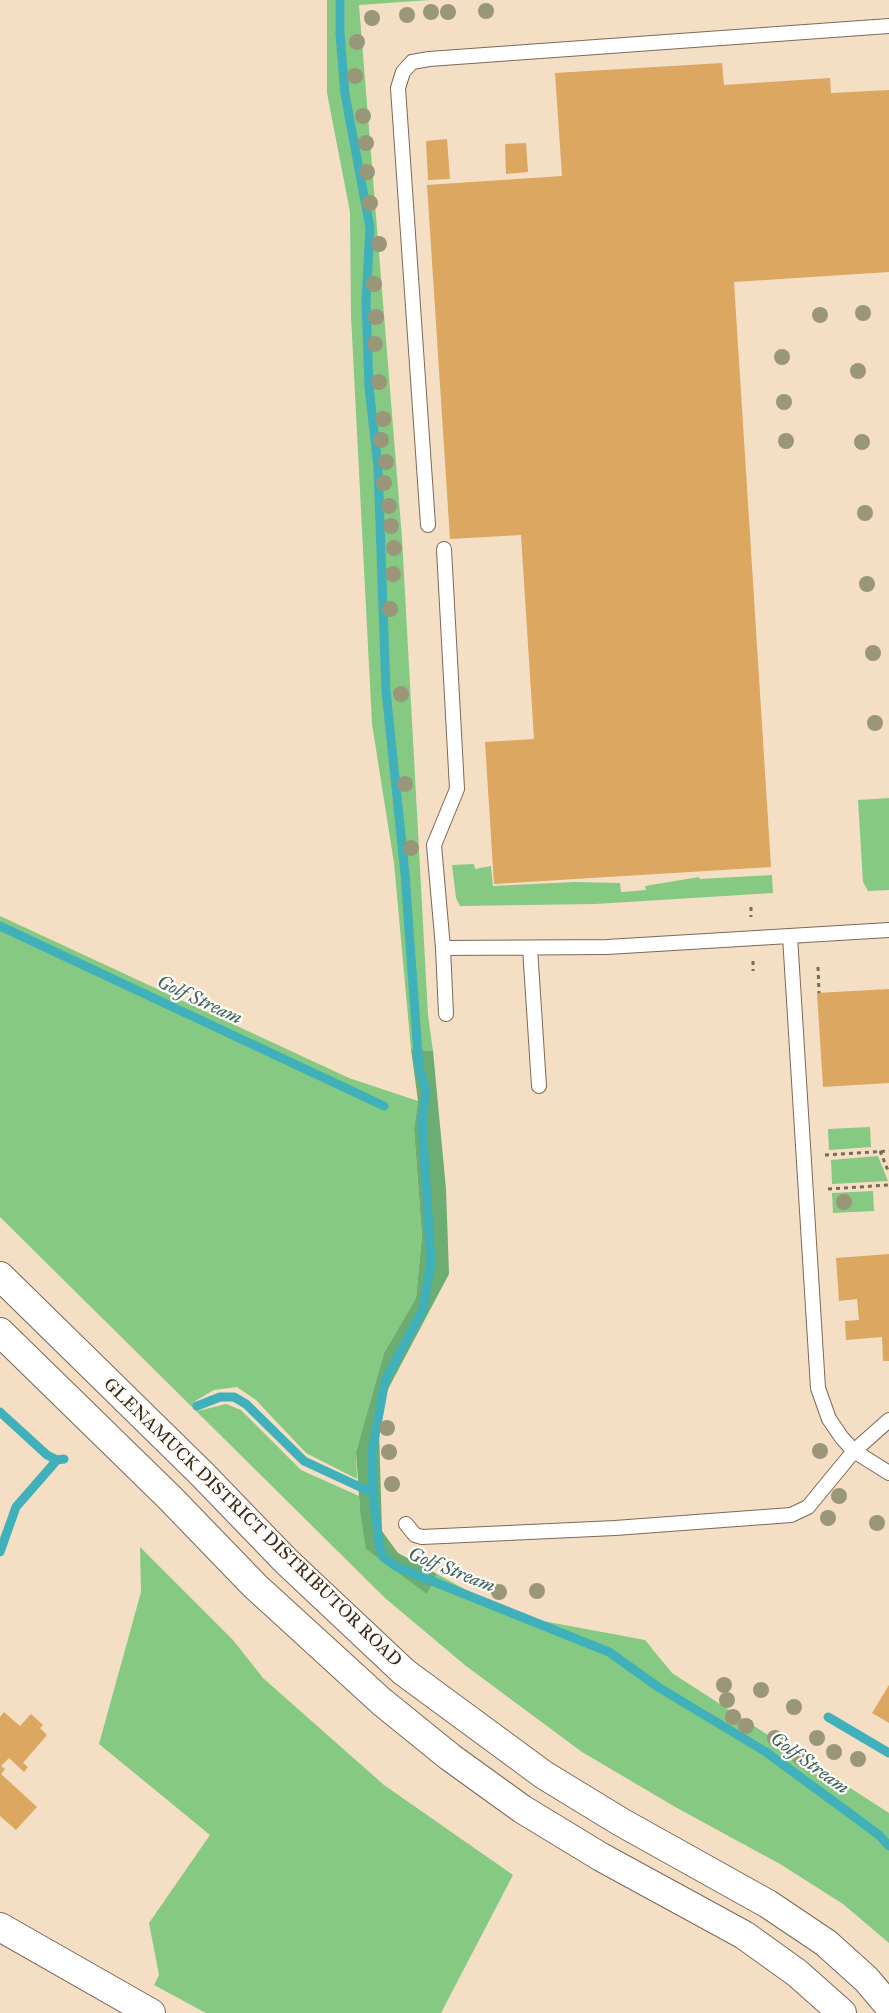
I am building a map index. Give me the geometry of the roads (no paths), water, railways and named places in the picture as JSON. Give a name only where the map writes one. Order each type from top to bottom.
[{"type":"main road","name":"GLENAMUCK DISTRICT DISTRIBUTOR ROAD","points":[[0,1276],[202,1474],[286,1561],[404,1672],[544,1774],[621,1822],[768,1904],[804,1928],[826,1944],[859,1973],[889,2006]]},
{"type":"main road","points":[[0,1332],[170,1498],[255,1586],[382,1702],[450,1757],[522,1809],[601,1857],[744,1935],[797,1973],[842,2013]]},
{"type":"main road","points":[[0,1927],[151,2013]]},
{"type":"lane","points":[[428,525],[398,88],[403,72],[412,62],[429,58],[889,26]]},
{"type":"lane","points":[[444,549],[457,789],[434,845],[443,948],[446,1014]]},
{"type":"lane","points":[[443,948],[607,947],[889,930]]},
{"type":"lane","points":[[790,936],[816,1376],[821,1399],[829,1419],[842,1438],[854,1451],[889,1473]]},
{"type":"lane","points":[[530,948],[539,1086]]},
{"type":"lane","points":[[406,1524],[414,1535],[422,1537],[615,1528],[791,1516],[808,1507],[854,1451],[889,1420]]},
{"type":"waterway","points":[[340,0],[340,34],[345,94],[370,228],[366,301],[369,387],[378,467],[386,691],[405,874],[419,1068],[426,1091],[422,1120],[431,1263],[423,1309],[385,1381],[372,1452],[373,1493],[379,1544],[383,1557],[397,1567],[609,1652],[658,1687],[766,1752],[879,1835],[889,1846]]},
{"type":"waterway","name":"Golf Stream","points":[[0,926],[384,1106]]},
{"type":"waterway","points":[[197,1406],[220,1397],[234,1397],[246,1404],[304,1461],[373,1493]]},
{"type":"waterway","points":[[0,1412],[47,1455],[57,1460],[64,1459]]},
{"type":"waterway","points":[[0,1552],[16,1507],[57,1460]]},
{"type":"waterway","points":[[828,1717],[889,1753]]}]
